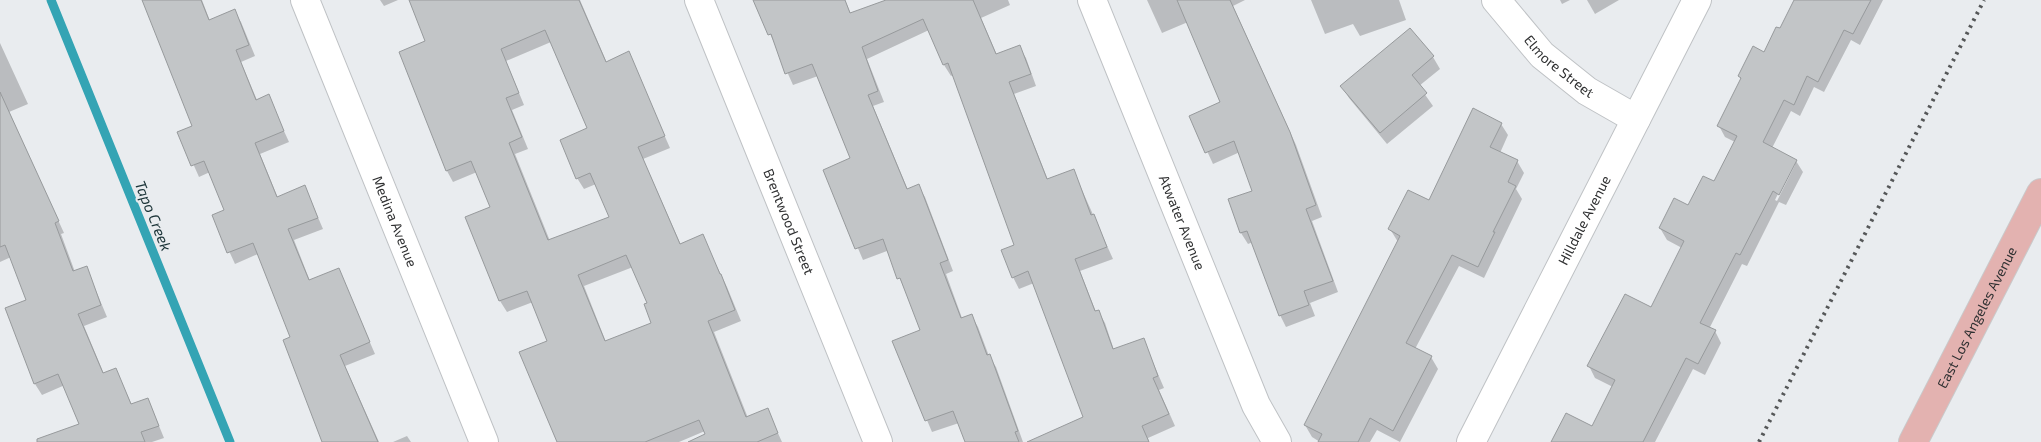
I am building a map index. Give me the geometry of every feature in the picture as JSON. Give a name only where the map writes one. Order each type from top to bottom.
[{"type":"main road","name":"East Los Angeles Avenue","points":[[1913,442],[2041,193]]},
{"type":"street","name":"Medina Avenue","points":[[305,0],[484,442]]},
{"type":"street","name":"Brentwood Street","points":[[699,0],[878,442]]},
{"type":"street","name":"Atwater Avenue","points":[[1092,0],[1256,405],[1277,442]]},
{"type":"street","name":"Elmore Street","points":[[1496,0],[1542,55],[1586,91],[1636,119]]},
{"type":"street","name":"Hilldale Avenue","points":[[1471,442],[1697,0]]},
{"type":"building","points":[[142,0],[201,0],[209,20],[235,9],[249,45],[236,50],[256,100],[269,94],[284,131],[255,143],[277,197],[305,185],[318,218],[288,229],[309,280],[339,268],[370,342],[340,355],[378,442],[322,442],[283,340],[290,337],[253,243],[227,253],[212,215],[224,210],[204,161],[191,166],[177,132],[192,126]]},
{"type":"building","points":[[409,0],[579,0],[606,62],[629,51],[665,136],[638,147],[680,244],[703,234],[721,274],[735,310],[708,321],[746,417],[768,408],[778,433],[757,442],[688,442],[705,434],[699,420],[645,442],[557,442],[519,352],[547,341],[527,291],[499,301],[465,217],[490,207],[471,161],[446,171],[399,52],[425,41]],"holes":[[[545,30],[587,128],[560,140],[576,179],[590,173],[609,217],[548,240],[509,143],[522,137],[506,98],[519,93],[501,49]],[[626,255],[647,303],[644,304],[651,323],[605,341],[578,275]]]},
{"type":"building","points":[[753,0],[845,0],[850,13],[886,0],[973,0],[996,54],[1020,45],[1031,74],[1009,82],[1047,179],[1074,169],[1091,215],[1094,214],[1107,247],[1075,259],[1095,311],[1099,310],[1113,349],[1144,338],[1158,376],[1153,378],[1169,414],[1142,426],[1149,442],[1027,442],[1083,417],[1028,271],[1012,278],[1001,250],[1014,245],[948,63],[943,65],[923,19],[862,47],[878,91],[868,95],[907,189],[919,184],[948,260],[940,263],[961,318],[972,314],[987,355],[990,354],[1018,431],[1015,432],[1019,442],[965,442],[953,411],[925,421],[892,341],[920,330],[900,278],[897,279],[883,239],[855,249],[823,170],[850,158],[812,64],[785,74],[771,34],[768,35]]},
{"type":"building","points":[[1177,0],[1230,0],[1290,132],[1316,205],[1306,209],[1333,281],[1304,291],[1309,305],[1279,316],[1247,231],[1240,233],[1228,199],[1252,191],[1234,141],[1205,153],[1189,116],[1220,102]]},
{"type":"building","points":[[1794,0],[1871,0],[1853,34],[1844,30],[1818,82],[1807,76],[1794,105],[1784,100],[1763,142],[1797,160],[1779,195],[1773,191],[1740,255],[1736,253],[1700,323],[1716,330],[1698,364],[1686,358],[1643,442],[1551,442],[1566,413],[1592,426],[1615,380],[1587,366],[1625,294],[1651,307],[1684,241],[1659,228],[1674,198],[1688,205],[1703,176],[1714,181],[1737,136],[1717,126],[1741,78],[1738,76],[1753,46],[1764,52],[1776,27],[1780,28]]},
{"type":"building","points":[[1410,28],[1434,56],[1412,75],[1427,93],[1380,133],[1340,86]]},
{"type":"building","points":[[0,92],[59,221],[55,223],[73,271],[87,266],[101,305],[78,314],[103,373],[116,368],[131,404],[148,398],[159,426],[141,432],[145,442],[37,442],[37,439],[79,424],[58,374],[34,384],[5,308],[26,300],[5,245],[0,247]]},
{"type":"building","points":[[1473,108],[1502,123],[1490,147],[1518,160],[1508,182],[1516,186],[1493,232],[1495,232],[1478,267],[1452,255],[1406,343],[1432,356],[1393,431],[1370,418],[1358,442],[1318,442],[1322,434],[1304,425],[1400,236],[1388,229],[1408,190],[1429,200]]},
{"type":"waterway","name":"Tapo Creek","points":[[51,0],[230,442]]},
{"type":"railway","points":[[1759,442],[1984,0]]}]
